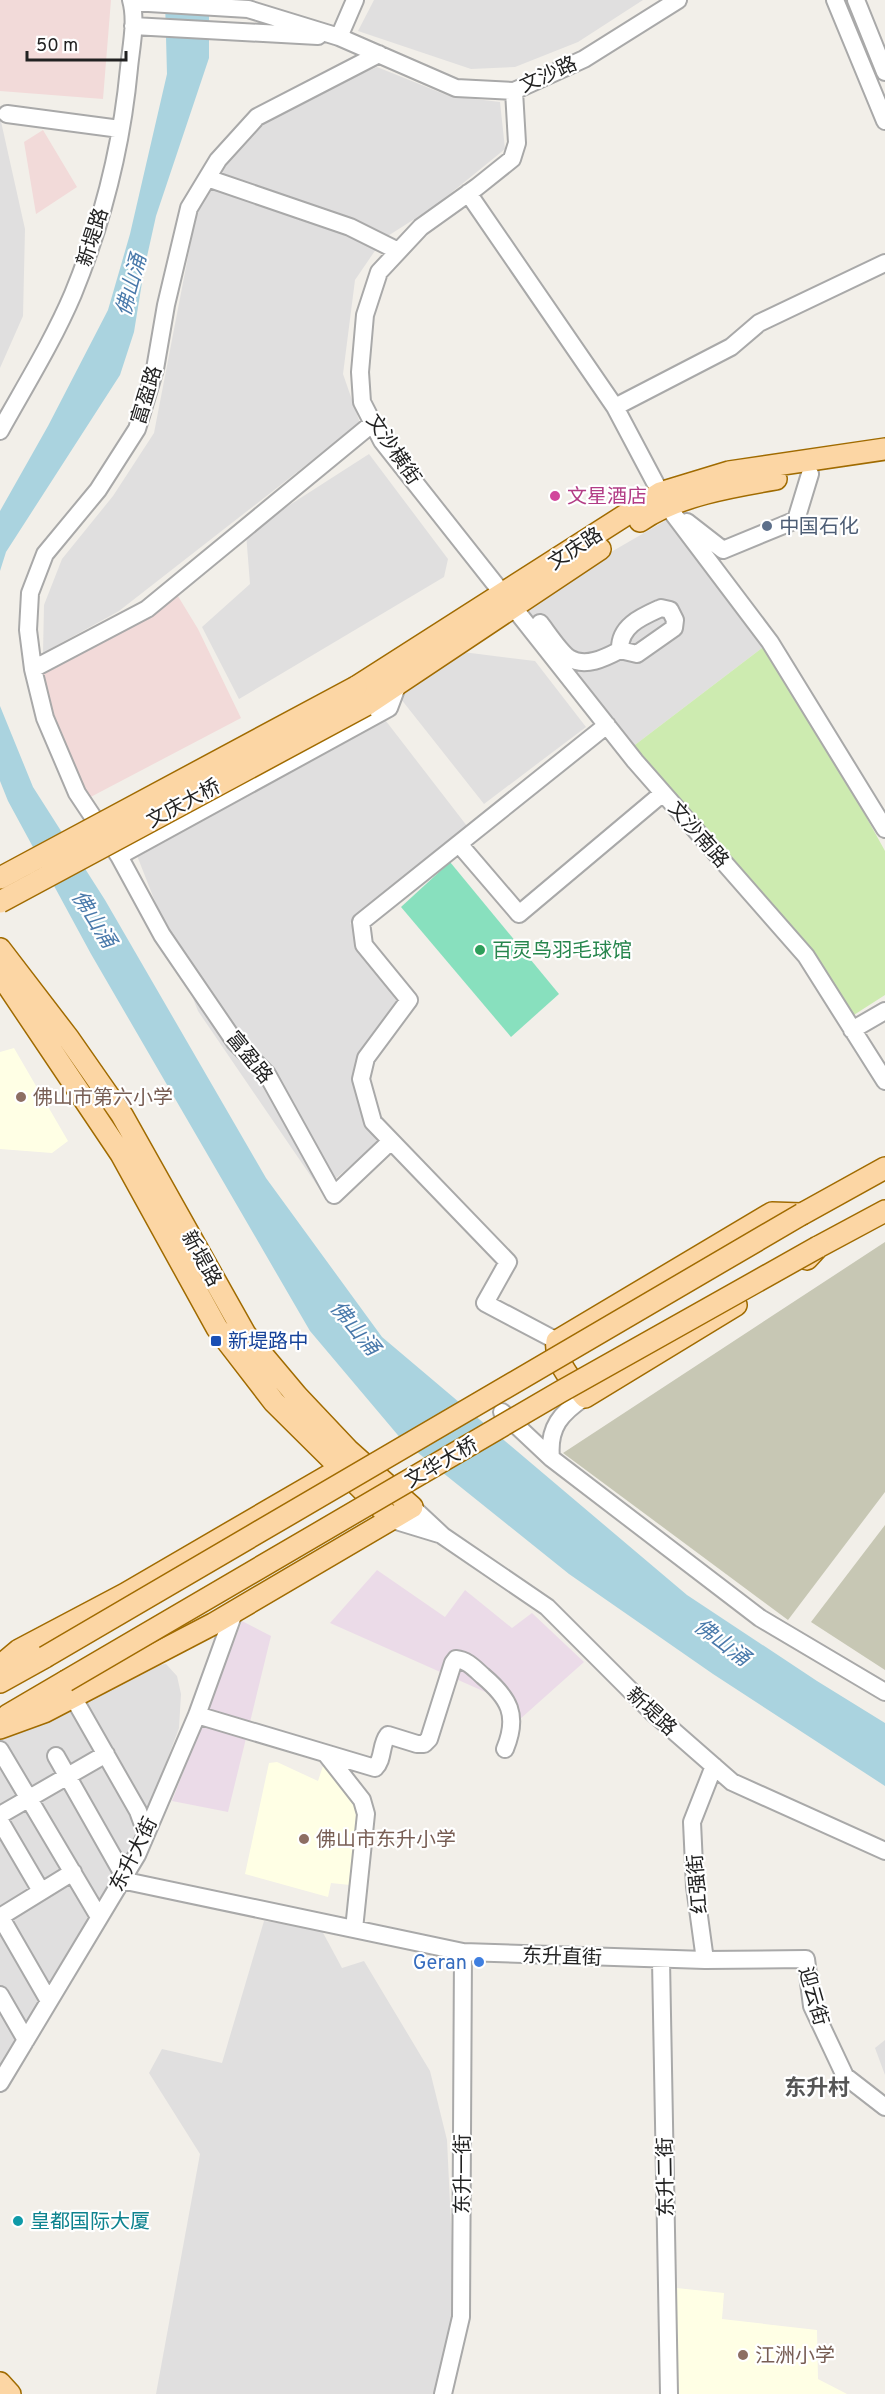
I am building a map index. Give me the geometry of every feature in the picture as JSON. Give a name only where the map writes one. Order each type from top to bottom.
[{"type":"main road","name":"文庆路","points":[[361,696],[664,500],[729,472],[885,450]]},
{"type":"main road","name":"文庆路","points":[[664,500],[693,498],[757,482],[885,464]]},
{"type":"main road","name":"文庆路","points":[[361,696],[398,684],[508,601]]},
{"type":"main road","name":"文庆大桥","points":[[0,878],[361,696]]},
{"type":"main road","name":"文庆大桥","points":[[0,902],[361,696]]},
{"type":"main road","name":"新堤路","points":[[0,949],[122,1115],[245,1334],[297,1396],[393,1520]]},
{"type":"main road","name":"新堤路","points":[[0,974],[121,1154],[217,1329],[274,1402],[349,1463],[412,1507]]},
{"type":"main road","points":[[0,1682],[802,1214],[885,1168]]},
{"type":"main road","name":"文华大桥","points":[[70,1689],[560,1392],[885,1210]]},
{"type":"main road","points":[[802,1214],[772,1213],[557,1341],[555,1352],[566,1373],[585,1397],[670,1343],[800,1268],[818,1247]]},
{"type":"main road","points":[[0,1666],[19,1650],[125,1594],[349,1463]]},
{"type":"main road","points":[[0,1719],[70,1689],[236,1610],[412,1507]]},
{"type":"main road","points":[[0,1728],[44,1712],[70,1689]]},
{"type":"main road","points":[[0,2383],[10,2394]]},
{"type":"street","points":[[339,37],[355,0]]},
{"type":"street","name":"文沙路","points":[[132,1],[248,9],[339,37],[456,88],[514,90],[584,59],[678,0]]},
{"type":"street","points":[[835,0],[885,121]]},
{"type":"street","points":[[856,0],[885,72]]},
{"type":"street","name":"新堤路","points":[[0,431],[73,293],[95,231],[120,129],[127,87],[133,26],[132,1]]},
{"type":"street","name":"文沙路","points":[[133,26],[248,34],[339,37]]},
{"type":"street","name":"富盈路","points":[[379,54],[257,117],[218,160],[207,178],[189,208],[166,305],[155,369],[137,429],[98,490],[45,554],[30,593],[28,630],[33,669],[45,717],[78,793],[119,856],[162,935],[235,1042],[267,1074],[334,1195],[391,1141]]},
{"type":"street","name":"文沙横街","points":[[508,601],[382,441],[362,402],[360,372],[365,315],[379,272],[421,227],[512,159],[517,144],[514,90]]},
{"type":"street","points":[[7,114],[120,129]]},
{"type":"street","points":[[207,178],[350,227],[398,251]]},
{"type":"street","points":[[468,194],[615,406],[664,500],[770,642],[885,829]]},
{"type":"street","points":[[615,406],[731,347],[759,323],[885,262]]},
{"type":"street","points":[[33,669],[147,609],[374,423]]},
{"type":"street","points":[[664,500],[723,550],[796,520],[810,474]]},
{"type":"street","points":[[508,601],[540,624],[569,658],[601,661],[620,650]]},
{"type":"street","name":"文沙南路","points":[[508,601],[663,793],[806,956],[885,1081]]},
{"type":"street","points":[[119,856],[389,708],[398,684]]},
{"type":"street","points":[[557,1341],[485,1303],[508,1262],[373,1122],[361,1079],[366,1058],[409,1000],[364,945],[361,922],[607,725]]},
{"type":"street","points":[[459,844],[519,914],[663,793]]},
{"type":"street","points":[[852,1030],[885,1011]]},
{"type":"street","points":[[551,1458],[549,1440],[565,1410],[585,1397]]},
{"type":"street","points":[[502,1412],[551,1458],[760,1618],[885,1692]]},
{"type":"street","name":"新堤路","points":[[412,1507],[443,1536],[548,1607],[652,1712],[732,1782],[885,1851]]},
{"type":"street","name":"新堤路","points":[[393,1520],[443,1536]]},
{"type":"street","name":"东升大街","points":[[0,2083],[123,1878],[146,1833],[197,1715],[236,1610]]},
{"type":"street","points":[[197,1715],[375,1768],[380,1764],[383,1741],[388,1735],[417,1744],[424,1744],[429,1739],[456,1659],[464,1660],[479,1672],[501,1691],[508,1703],[511,1734],[505,1749]]},
{"type":"street","points":[[70,1689],[138,1810],[146,1833]]},
{"type":"street","points":[[0,1750],[99,1917]]},
{"type":"street","points":[[0,1815],[106,1754]]},
{"type":"street","points":[[326,1754],[362,1800],[366,1814],[354,1929]]},
{"type":"street","points":[[56,1756],[123,1878]]},
{"type":"street","name":"红强街","points":[[705,1960],[695,1887],[692,1822],[714,1766]]},
{"type":"street","points":[[0,1821],[41,1891]]},
{"type":"street","points":[[49,2001],[0,1916],[73,1872]]},
{"type":"street","name":"东升直街","points":[[123,1878],[463,1952],[661,1960]]},
{"type":"street","name":"东升一街","points":[[443,2394],[461,2317],[463,1952]]},
{"type":"street","name":"迎云街","points":[[705,1960],[806,1959],[812,2006],[845,2076],[885,2107]]},
{"type":"street","points":[[661,1960],[705,1960]]},
{"type":"street","name":"东升二街","points":[[661,1960],[669,2394]]},
{"type":"street","points":[[0,1995],[26,2040]]},
{"type":"shaded area","points":[[0,0],[111,0],[103,99],[0,91]]},
{"type":"shaded area","points":[[374,0],[643,0],[578,42],[515,67],[471,69],[358,31]]},
{"type":"shaded area","points":[[377,67],[449,96],[500,102],[505,149],[435,206],[383,239],[355,280],[343,374],[360,423],[119,611],[43,653],[44,605],[62,559],[113,496],[154,433],[197,210],[257,117]]},
{"type":"shaded area","points":[[0,117],[25,229],[23,316],[0,368]]},
{"type":"shaded area","points":[[43,130],[77,187],[36,214],[24,142]]},
{"type":"shaded area","points":[[369,454],[448,559],[444,577],[239,699],[202,627],[250,584],[246,533]]},
{"type":"shaded area","points":[[670,518],[770,642],[627,751],[514,608]]},
{"type":"shaded area","points":[[173,588],[198,629],[241,718],[83,801],[33,669]]},
{"type":"shaded area","points":[[455,651],[535,661],[586,727],[484,804],[397,694]]},
{"type":"shaded area","points":[[379,712],[467,826],[350,923],[403,1001],[360,1067],[355,1094],[379,1141],[321,1191],[198,1011],[134,848]]},
{"type":"shaded area","name":"佛山市第六小学","points":[[14,1048],[68,1141],[52,1153],[0,1149],[0,1052]]},
{"type":"shaded area","points":[[885,1242],[885,1492],[788,1620],[563,1453]]},
{"type":"shaded area","points":[[885,1525],[885,1670],[811,1622]]},
{"type":"shaded area","points":[[377,1570],[445,1617],[465,1590],[512,1628],[532,1613],[584,1662],[519,1720],[492,1695],[330,1623]]},
{"type":"shaded area","points":[[242,1621],[271,1636],[228,1812],[172,1801]]},
{"type":"shaded area","points":[[166,1664],[177,1676],[181,1694],[179,1728],[135,1846],[0,2069],[0,1735],[144,1666]]},
{"type":"shaded area","name":"佛山市东升小学","points":[[325,1760],[358,1803],[350,1885],[331,1883],[328,1897],[245,1874],[269,1763],[277,1762],[318,1781]]},
{"type":"shaded area","points":[[264,1921],[321,1929],[342,1968],[364,1961],[430,2071],[447,2140],[455,2309],[435,2394],[156,2394],[200,2154],[149,2073],[162,2049],[222,2063]]},
{"type":"shaded area","points":[[885,2040],[885,2075],[875,2048]]},
{"type":"shaded area","name":"江洲小学","points":[[667,2287],[724,2293],[722,2319],[817,2330],[818,2379],[847,2394],[669,2394]]},
{"type":"green space","points":[[770,642],[885,851],[885,995],[846,1020],[806,956],[627,751]]},
{"type":"green space","name":"百灵鸟羽毛球馆","points":[[450,862],[559,994],[511,1037],[401,907]]},
{"type":"water","name":"佛山涌","points":[[165,0],[209,0],[209,58],[156,216],[134,332],[120,375],[6,552],[0,571],[0,511],[48,426],[108,310],[130,234],[167,74]]},
{"type":"water","name":"佛山涌","points":[[0,706],[33,787],[105,900],[266,1178],[382,1337],[687,1595],[885,1723],[885,1786],[713,1674],[569,1574],[402,1440],[310,1331],[91,954],[8,801],[0,781]]},
{"type":"place","name":"文星酒店","points":[[555,496]]},
{"type":"place","name":"中国石化","points":[[767,526]]},
{"type":"place","name":"百灵鸟羽毛球馆","points":[[480,950]]},
{"type":"place","name":"佛山市第六小学","points":[[21,1097]]},
{"type":"place","name":"新堤路中","points":[[216,1341]]},
{"type":"place","name":"佛山市东升小学","points":[[304,1839]]},
{"type":"place","name":"Geran","points":[[479,1962]]},
{"type":"place","name":"皇都国际大厦","points":[[18,2221]]},
{"type":"place","name":"江洲小学","points":[[743,2355]]},
{"type":"district","name":"东升村","points":[[817,2087]]}]
